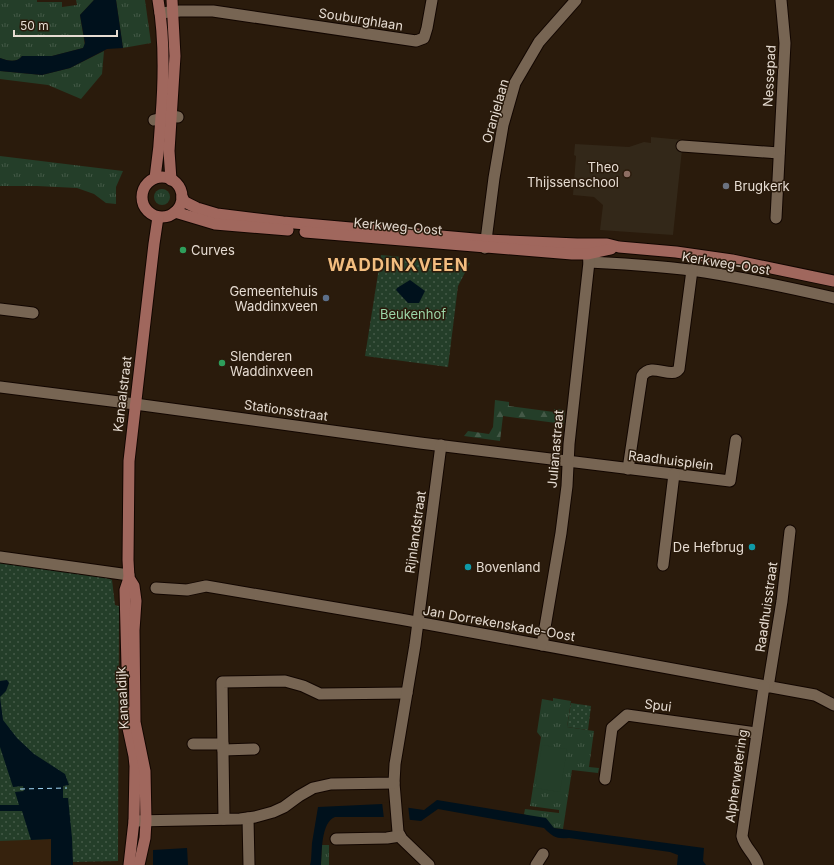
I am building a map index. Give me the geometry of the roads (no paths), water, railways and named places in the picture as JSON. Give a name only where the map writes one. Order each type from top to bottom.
[{"type":"main road","points":[[158,0],[171,180]]},
{"type":"main road","points":[[155,178],[175,56],[172,0]]},
{"type":"main road","points":[[162,177],[171,180],[178,186],[182,197],[180,205],[175,212],[168,217],[158,217],[149,213],[142,204],[144,187],[148,182],[155,178],[162,177]]},
{"type":"main road","name":"Kerkweg-Oost","points":[[182,197],[185,202],[197,208],[217,214],[572,254],[589,258],[619,247]]},
{"type":"main road","name":"Kerkweg-Oost","points":[[175,212],[215,224],[227,225],[485,244],[607,244],[619,247],[710,256],[834,281]]},
{"type":"main road","name":"Kanaalstraat","points":[[129,576],[129,461],[158,217]]},
{"type":"main road","name":"Kanaaldijk","points":[[129,576],[136,590],[134,637],[135,722],[145,771],[145,838],[139,865]]},
{"type":"main road","name":"Kanaaldijk","points":[[129,576],[125,590],[128,723],[135,761],[134,821],[129,865]]},
{"type":"street","name":"Souburghlaan","points":[[160,13],[224,12],[416,41],[424,38],[432,0]]},
{"type":"street","name":"Oranjelaan","points":[[485,244],[503,125],[516,83],[539,42],[576,0]]},
{"type":"street","name":"Nessepad","points":[[776,218],[785,43],[781,0]]},
{"type":"street","points":[[682,146],[779,153]]},
{"type":"street","name":"Kerkweg-Oost","points":[[589,258],[692,270],[776,285],[834,298]]},
{"type":"street","name":"Julianastraat","points":[[542,645],[561,533],[589,258]]},
{"type":"street","points":[[628,469],[642,376],[645,372],[650,370],[674,373],[679,369],[692,270]]},
{"type":"street","points":[[0,309],[33,313]]},
{"type":"street","name":"Stationsstraat","points":[[0,387],[441,445],[568,460]]},
{"type":"street","name":"Raadhuisplein","points":[[568,460],[628,469],[730,481],[736,440]]},
{"type":"street","name":"Rijnlandstraat","points":[[400,836],[395,802],[395,764],[418,623],[441,445]]},
{"type":"street","points":[[663,565],[674,474]]},
{"type":"street","name":"Raadhuisstraat","points":[[766,686],[782,601],[790,531]]},
{"type":"street","points":[[0,557],[129,576]]},
{"type":"street","name":"Jan Dorrekenskade-Oost","points":[[156,588],[187,590],[206,586],[815,695],[834,704]]},
{"type":"street","points":[[224,819],[222,682],[285,681],[303,686],[320,694],[407,693]]},
{"type":"street","name":"Alpherwetering","points":[[758,865],[753,854],[743,842],[742,836],[756,733],[766,686]]},
{"type":"street","name":"Spui","points":[[605,779],[612,728],[627,715],[756,733]]},
{"type":"street","points":[[193,744],[254,749]]},
{"type":"street","points":[[134,821],[248,818],[273,812],[284,807],[306,792],[322,786],[331,784],[394,784]]},
{"type":"street","points":[[248,818],[249,865]]},
{"type":"street","points":[[336,839],[388,838],[400,836],[429,865]]},
{"type":"street","points":[[536,865],[543,854]]},
{"type":"water","points":[[94,0],[116,0],[123,48],[107,49],[70,68],[42,75],[0,71],[0,58],[9,61],[18,60],[22,56],[52,56],[83,48],[85,43],[80,15]]},
{"type":"water","points":[[410,280],[425,291],[419,303],[408,303],[396,290]]},
{"type":"water","points":[[7,680],[9,683],[6,691],[0,697],[0,681]]},
{"type":"water","points":[[0,697],[3,720],[17,738],[34,754],[65,774],[69,785],[63,786],[63,798],[68,798],[73,865],[51,865],[51,839],[31,840],[22,811],[0,811],[0,805],[19,805],[15,792],[24,791],[23,786],[13,787],[0,747]]},
{"type":"water","points":[[437,800],[546,818],[554,828],[704,848],[703,861],[706,865],[677,865],[678,855],[670,852],[569,838],[558,838],[544,828],[438,809],[421,821],[384,817],[335,817],[330,820],[325,831],[322,845],[321,865],[310,865],[318,807],[382,804],[424,810]]},
{"type":"water","points":[[187,848],[188,865],[153,865],[153,850]]},
{"type":"place","name":"Theo Thijssenschool","points":[[627,174]]},
{"type":"place","name":"Brugkerk","points":[[726,186]]},
{"type":"place","name":"Curves","points":[[183,250]]},
{"type":"place","name":"Gemeentehuis Waddinxveen","points":[[326,298]]},
{"type":"place","name":"Slenderen Waddinxveen","points":[[222,363]]},
{"type":"place","name":"De Hefbrug","points":[[752,547]]},
{"type":"place","name":"Bovenland","points":[[468,567]]},
{"type":"district","name":"WADDINXVEEN","points":[[398,265]]},
{"type":"park label","name":"Beukenhof","points":[[413,314]]}]
